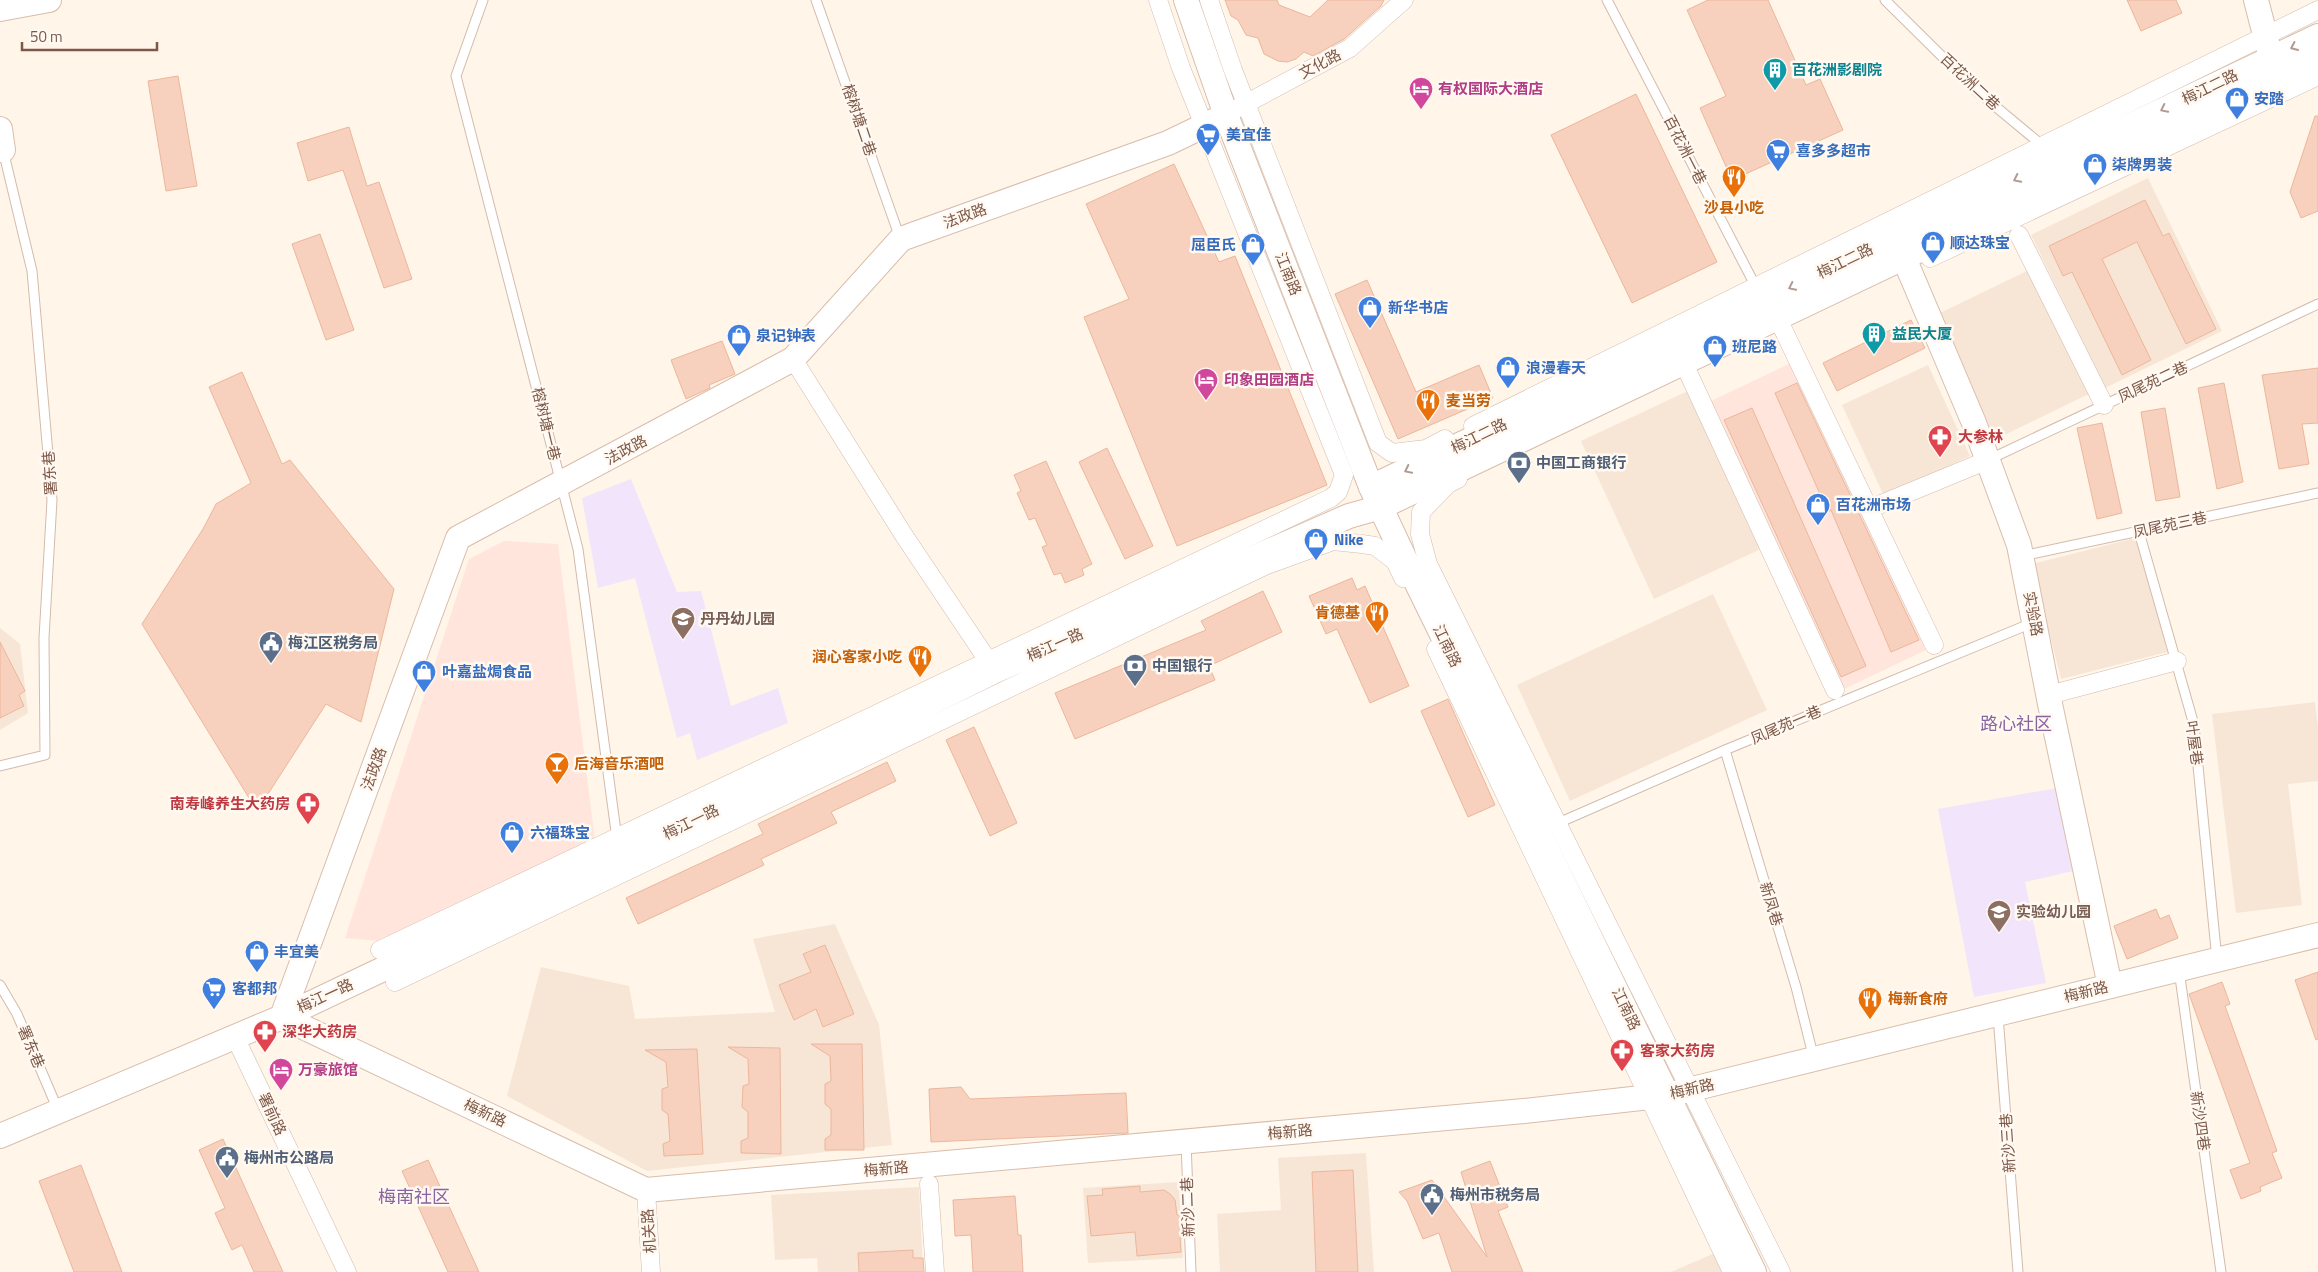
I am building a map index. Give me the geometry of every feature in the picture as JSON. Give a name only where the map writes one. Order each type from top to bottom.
[{"type":"main road","points":[[0,9],[49,0]]},
{"type":"main road","name":"江南路","points":[[1186,0],[1226,115],[1376,497],[1754,1272]]},
{"type":"main road","points":[[2256,0],[2268,47]]},
{"type":"main road","name":"梅江二路","points":[[1376,497],[1759,294],[2268,47],[2318,36]]},
{"type":"main road","name":"梅江二路","points":[[1376,497],[1904,258],[2318,60]]},
{"type":"main road","name":"法政路","points":[[282,1017],[458,538],[793,359],[901,239],[1168,143],[1226,115]]},
{"type":"main road","name":"实验路","points":[[1904,258],[1988,460],[2019,544],[2110,986]]},
{"type":"main road","name":"梅江一路","points":[[0,1136],[282,1017],[618,847],[992,666],[1349,516],[1376,497]]},
{"type":"main road","name":"梅新路","points":[[282,1017],[646,1190],[1524,1111],[1668,1095],[2318,935]]},
{"type":"street","points":[[793,359],[905,537],[992,666],[1331,498],[1338,492],[1344,475],[1181,68],[1158,0]]},
{"type":"street","points":[[1209,0],[1246,104],[1378,443],[1392,453],[1426,449],[1759,294]]},
{"type":"street","name":"文化路","points":[[1226,115],[1350,48],[1404,0]]},
{"type":"street","points":[[2268,47],[2318,10]]},
{"type":"street","points":[[1781,1272],[1428,564],[1420,534],[1421,512],[1448,484],[2318,76]]},
{"type":"street","points":[[2019,234],[2104,405]]},
{"type":"street","points":[[1780,323],[1934,645]]},
{"type":"street","points":[[1686,368],[1835,690]]},
{"type":"street","points":[[1869,509],[1988,460]]},
{"type":"street","points":[[395,982],[1267,565],[1333,541],[1375,546],[1395,562],[1732,1272]]},
{"type":"street","points":[[2049,695],[2176,661]]},
{"type":"street","points":[[380,950],[618,847]]},
{"type":"street","name":"署前路","points":[[235,1037],[347,1272]]},
{"type":"street","points":[[929,1184],[935,1272]]},
{"type":"street","name":"机关路","points":[[646,1190],[651,1272]]},
{"type":"lane","name":"榕树塘一巷","points":[[483,0],[456,76],[578,549],[618,847]]},
{"type":"lane","name":"榕树塘二巷","points":[[816,0],[901,239]]},
{"type":"lane","name":"百花洲一巷","points":[[1606,0],[1759,294]]},
{"type":"lane","name":"百花洲二巷","points":[[1885,0],[1978,92],[2051,152]]},
{"type":"lane","name":"署东巷","points":[[0,766],[45,755],[44,638],[52,500],[32,271],[1,143]]},
{"type":"lane","name":"凤尾苑二巷","points":[[1988,460],[2318,304]]},
{"type":"lane","name":"凤尾苑三巷","points":[[2022,556],[2318,493]]},
{"type":"lane","name":"叶屋巷","points":[[2139,532],[2194,726],[2217,960]]},
{"type":"lane","name":"凤尾苑一巷","points":[[1539,831],[1725,750],[2034,622]]},
{"type":"lane","name":"新凤巷","points":[[1725,750],[1796,987],[1814,1059]]},
{"type":"lane","name":"新沙四巷","points":[[2179,969],[2221,1272]]},
{"type":"lane","name":"署东巷","points":[[0,985],[17,1014],[58,1110]]},
{"type":"lane","name":"新沙三巷","points":[[1997,1014],[2018,1272]]},
{"type":"lane","name":"新沙二巷","points":[[1186,1142],[1191,1272]]},
{"type":"shaded area","points":[[2148,178],[2222,331],[2105,388],[2031,235]]},
{"type":"shaded area","points":[[2031,269],[2091,393],[1994,440],[1938,314]]},
{"type":"shaded area","name":"百花洲市场","points":[[1791,363],[1926,650],[1844,689],[1709,402]]},
{"type":"shaded area","points":[[1928,365],[1970,456],[1884,496],[1842,405]]},
{"type":"shaded area","points":[[1692,389],[1765,547],[1654,599],[1581,441]]},
{"type":"shaded area","name":"丹丹幼儿园","points":[[631,479],[677,592],[701,591],[731,706],[778,688],[788,723],[697,760],[690,733],[677,738],[635,578],[598,588],[582,498]]},
{"type":"shaded area","points":[[2139,537],[2167,652],[2061,679],[2032,564]]},
{"type":"shaded area","points":[[504,541],[558,544],[595,841],[391,942],[345,938],[469,559]]},
{"type":"shaded area","points":[[1713,594],[1767,710],[1570,801],[1517,685]]},
{"type":"shaded area","points":[[0,628],[20,644],[28,713],[0,730]]},
{"type":"shaded area","points":[[2315,702],[2318,729],[2318,781],[2288,784],[2302,905],[2236,913],[2212,714]]},
{"type":"shaded area","name":"实验幼儿园","points":[[2057,788],[2073,871],[2025,882],[2046,983],[1974,997],[1938,809]]},
{"type":"shaded area","points":[[835,924],[879,1025],[892,1145],[647,1171],[507,1096],[541,967],[629,986],[635,1019],[775,1012],[753,939]]},
{"type":"shaded area","points":[[1366,1153],[1374,1272],[1220,1272],[1217,1214],[1281,1210],[1278,1158]]},
{"type":"shaded area","points":[[1179,1182],[1183,1258],[1088,1263],[1083,1188]]},
{"type":"shaded area","points":[[919,1187],[923,1272],[818,1272],[817,1258],[775,1260],[771,1195]]},
{"type":"shaded area","points":[[1715,1253],[1723,1272],[1671,1272]]},
{"type":"building","points":[[1225,0],[1277,0],[1279,5],[1310,17],[1328,0],[1384,0],[1381,6],[1344,39],[1313,56],[1304,52],[1296,59],[1287,62],[1278,61],[1264,54],[1258,38],[1246,35],[1238,20],[1231,16]]},
{"type":"building","name":"百花洲影剧院","points":[[1708,0],[1768,0],[1806,85],[1820,79],[1843,130],[1732,180],[1700,108],[1726,96],[1687,10]]},
{"type":"building","points":[[2127,0],[2176,0],[2182,13],[2141,31]]},
{"type":"building","points":[[178,76],[197,186],[166,191],[148,81]]},
{"type":"building","points":[[1636,94],[1717,262],[1632,303],[1551,135]]},
{"type":"building","points":[[2315,116],[2318,116],[2318,211],[2301,218],[2290,192]]},
{"type":"building","points":[[349,127],[367,186],[379,182],[412,279],[384,288],[343,170],[308,181],[297,143]]},
{"type":"building","name":"印象田园酒店","points":[[1174,164],[1219,262],[1235,256],[1327,485],[1177,546],[1084,317],[1129,299],[1086,204]]},
{"type":"building","points":[[2145,200],[2163,236],[2169,233],[2216,329],[2186,344],[2137,242],[2102,259],[2151,360],[2122,375],[2072,272],[2063,276],[2049,246]]},
{"type":"building","points":[[320,234],[354,330],[326,340],[292,244]]},
{"type":"building","name":"新华书店","points":[[1367,280],[1416,392],[1479,365],[1493,398],[1398,439],[1335,294]]},
{"type":"building","name":"益民大厦","points":[[1911,320],[1925,348],[1837,391],[1823,363]]},
{"type":"building","points":[[722,341],[735,374],[709,385],[710,388],[686,399],[671,360]]},
{"type":"building","points":[[2318,368],[2318,423],[2302,424],[2309,464],[2279,469],[2262,375]]},
{"type":"building","name":"梅江区税务局","points":[[242,372],[282,464],[290,460],[394,589],[361,722],[326,704],[257,811],[142,624],[203,529],[216,504],[251,483],[209,387]]},
{"type":"building","points":[[1797,383],[1919,640],[1891,652],[1831,510],[1828,512],[1775,393]]},
{"type":"building","points":[[2224,383],[2243,482],[2217,489],[2198,388]]},
{"type":"building","points":[[1752,408],[1866,666],[1841,677],[1724,420]]},
{"type":"building","points":[[2165,408],[2180,497],[2156,501],[2141,412]]},
{"type":"building","points":[[2102,423],[2122,513],[2097,519],[2077,428]]},
{"type":"building","points":[[1107,448],[1153,546],[1125,559],[1079,462]]},
{"type":"building","points":[[1046,461],[1092,564],[1082,569],[1084,575],[1065,583],[1061,573],[1054,575],[1042,547],[1047,545],[1035,518],[1029,520],[1017,493],[1021,491],[1014,475]]},
{"type":"building","points":[[1352,578],[1357,590],[1365,586],[1409,686],[1370,703],[1337,629],[1326,634],[1309,596]]},
{"type":"building","name":"中国银行","points":[[1263,591],[1282,632],[1209,666],[1215,680],[1075,739],[1055,693],[1206,630],[1201,621]]},
{"type":"building","points":[[0,642],[25,691],[19,695],[24,706],[0,718]]},
{"type":"building","points":[[1448,699],[1495,805],[1468,817],[1421,711]]},
{"type":"building","points":[[974,727],[1017,823],[990,836],[946,740]]},
{"type":"building","points":[[887,762],[896,781],[831,812],[837,823],[761,859],[764,865],[638,924],[626,898],[763,834],[758,824]]},
{"type":"building","points":[[2156,909],[2160,919],[2169,915],[2178,938],[2127,959],[2114,926]]},
{"type":"building","points":[[825,945],[854,1014],[823,1027],[816,1009],[794,1020],[779,985],[811,972],[803,954]]},
{"type":"building","points":[[2318,972],[2318,1039],[2316,1040],[2295,980]]},
{"type":"building","points":[[2222,982],[2230,1004],[2225,1006],[2277,1151],[2272,1153],[2282,1178],[2260,1187],[2261,1191],[2241,1199],[2230,1170],[2250,1163],[2189,994]]},
{"type":"building","points":[[811,1044],[862,1044],[864,1150],[825,1150],[825,1139],[831,1135],[831,1109],[825,1104],[825,1084],[831,1081],[830,1056]]},
{"type":"building","points":[[728,1047],[780,1048],[781,1154],[741,1153],[741,1141],[748,1138],[748,1112],[742,1107],[743,1086],[749,1084],[748,1059]]},
{"type":"building","points":[[697,1049],[703,1154],[664,1156],[663,1144],[670,1141],[668,1114],[662,1110],[662,1089],[668,1087],[666,1062],[645,1050]]},
{"type":"building","points":[[961,1087],[970,1099],[1126,1093],[1128,1133],[931,1142],[929,1089]]},
{"type":"building","name":"梅州市公路局","points":[[223,1139],[283,1272],[254,1272],[242,1245],[232,1250],[215,1213],[225,1208],[199,1150]]},
{"type":"building","points":[[428,1160],[479,1272],[448,1272],[402,1171]]},
{"type":"building","name":"梅州市税务局","points":[[1490,1161],[1508,1207],[1498,1211],[1523,1272],[1452,1272],[1439,1233],[1423,1239],[1407,1201],[1399,1192],[1432,1180],[1487,1257],[1461,1172]]},
{"type":"building","points":[[81,1165],[122,1272],[74,1272],[39,1181]]},
{"type":"building","points":[[1353,1170],[1358,1272],[1316,1272],[1312,1172]]},
{"type":"building","points":[[1140,1186],[1140,1192],[1164,1190],[1175,1200],[1177,1215],[1180,1215],[1183,1238],[1180,1238],[1181,1252],[1137,1256],[1135,1232],[1091,1236],[1087,1196],[1103,1195],[1102,1189]]},
{"type":"building","points":[[1015,1196],[1018,1235],[1021,1235],[1023,1272],[973,1272],[971,1235],[955,1236],[953,1200]]},
{"type":"building","points":[[913,1250],[913,1258],[923,1258],[924,1272],[859,1272],[858,1253]]},
{"type":"place","name":"百花洲影剧院","points":[[1775,91]]},
{"type":"place","name":"有权国际大酒店","points":[[1421,110]]},
{"type":"place","name":"安踏","points":[[2237,120]]},
{"type":"place","name":"美宜佳","points":[[1208,156]]},
{"type":"place","name":"喜多多超市","points":[[1778,172]]},
{"type":"place","name":"柒牌男装","points":[[2095,186]]},
{"type":"place","name":"沙县小吃","points":[[1734,198]]},
{"type":"place","name":"顺达珠宝","points":[[1933,264]]},
{"type":"place","name":"屈臣氏","points":[[1253,266]]},
{"type":"place","name":"新华书店","points":[[1370,329]]},
{"type":"place","name":"益民大厦","points":[[1874,355]]},
{"type":"place","name":"泉记钟表","points":[[739,357]]},
{"type":"place","name":"班尼路","points":[[1715,368]]},
{"type":"place","name":"浪漫春天","points":[[1508,389]]},
{"type":"place","name":"印象田园酒店","points":[[1206,401]]},
{"type":"place","name":"麦当劳","points":[[1428,422]]},
{"type":"place","name":"大参林","points":[[1940,458]]},
{"type":"place","name":"中国工商银行","points":[[1519,484]]},
{"type":"place","name":"百花洲市场","points":[[1818,526]]},
{"type":"place","name":"Nike","points":[[1316,561]]},
{"type":"place","name":"肯德基","points":[[1377,634]]},
{"type":"place","name":"丹丹幼儿园","points":[[683,640]]},
{"type":"place","name":"梅江区税务局","points":[[271,664]]},
{"type":"place","name":"润心客家小吃","points":[[920,678]]},
{"type":"place","name":"中国银行","points":[[1135,687]]},
{"type":"place","name":"叶嘉盐焗食品","points":[[424,693]]},
{"type":"place","name":"后海音乐酒吧","points":[[557,785]]},
{"type":"place","name":"南寿峰养生大药房","points":[[308,825]]},
{"type":"place","name":"六福珠宝","points":[[512,854]]},
{"type":"place","name":"实验幼儿园","points":[[1999,933]]},
{"type":"place","name":"丰宜美","points":[[257,973]]},
{"type":"place","name":"客都邦","points":[[214,1010]]},
{"type":"place","name":"梅新食府","points":[[1870,1020]]},
{"type":"place","name":"深华大药房","points":[[265,1053]]},
{"type":"place","name":"客家大药房","points":[[1622,1072]]},
{"type":"place","name":"万豪旅馆","points":[[281,1091]]},
{"type":"place","name":"梅州市公路局","points":[[227,1179]]},
{"type":"place","name":"梅州市税务局","points":[[1432,1216]]},
{"type":"district","name":"路心社区","points":[[2016,724]]},
{"type":"district","name":"梅南社区","points":[[414,1197]]}]
